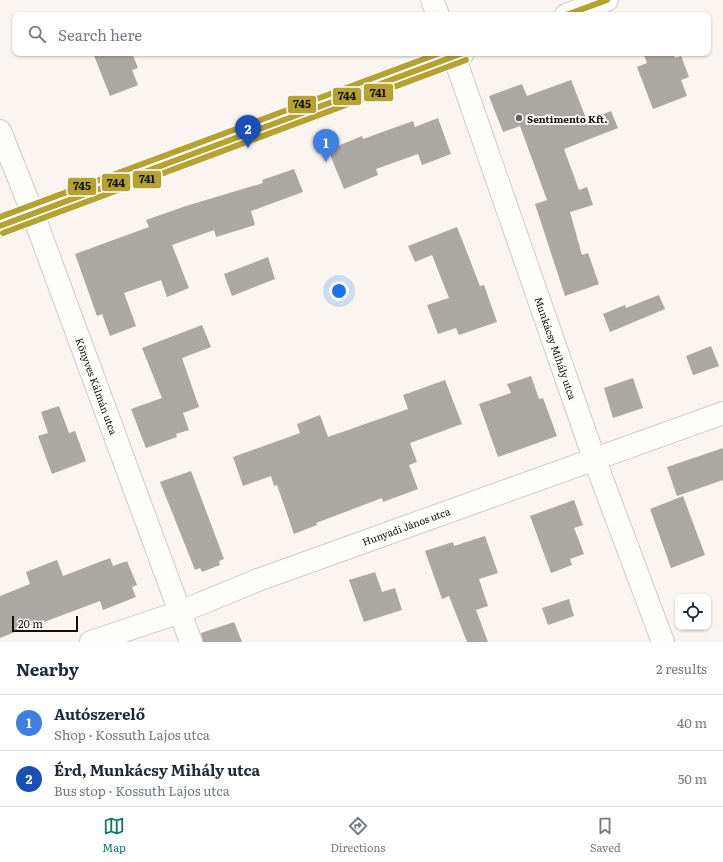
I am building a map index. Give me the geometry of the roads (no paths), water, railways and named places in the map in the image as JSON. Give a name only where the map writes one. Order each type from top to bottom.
[{"type":"street","points":[[432,0],[437,12]]},
{"type":"street","points":[[574,12],[607,0]]},
{"type":"street","points":[[0,226],[452,56]]},
{"type":"street","name":"Munkácsy Mihály utca","points":[[458,56],[594,458],[663,642]]},
{"type":"street","name":"Könyves Kálmán utca","points":[[0,131],[33,214],[191,642]]},
{"type":"street","name":"Hunyadi János utca","points":[[91,642],[180,612],[258,580],[594,458],[723,413]]},
{"type":"place","name":"Sentimento Kft.","points":[[519,118]]},
{"type":"place","name":"Érd, Munkácsy Mihály utca","points":[[248,148]]},
{"type":"place","name":"Autószerelő","points":[[326,162]]}]
